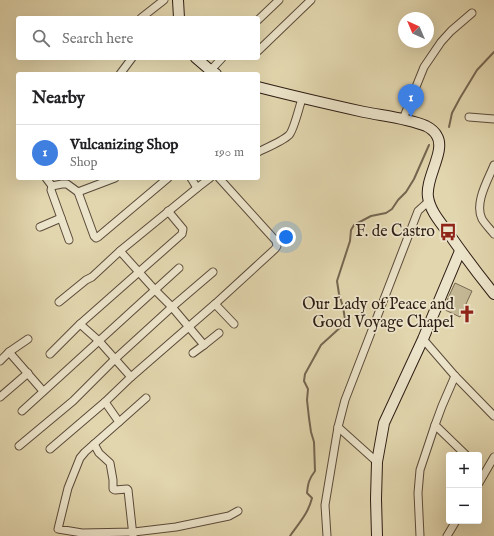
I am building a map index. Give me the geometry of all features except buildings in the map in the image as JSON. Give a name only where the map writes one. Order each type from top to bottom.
[{"type":"main road","points":[[178,0],[179,16]]},
{"type":"main road","points":[[198,60],[210,72]]},
{"type":"main road","points":[[260,88],[302,99],[403,119],[426,126],[434,132],[439,140],[440,147],[429,183],[429,201],[440,222],[460,251],[494,294]]},
{"type":"main road","points":[[377,536],[377,462],[384,424],[423,339],[460,251]]},
{"type":"street","points":[[144,16],[164,0]]},
{"type":"street","points":[[260,18],[279,0]]},
{"type":"street","points":[[260,50],[311,0]]},
{"type":"street","points":[[403,119],[424,67],[441,42],[451,31],[472,13]]},
{"type":"street","points":[[122,72],[130,60]]},
{"type":"street","points":[[212,72],[221,60]]},
{"type":"street","points":[[260,151],[290,134],[302,99]]},
{"type":"street","points":[[469,117],[494,119]]},
{"type":"street","points":[[494,165],[481,197],[479,209],[482,219],[494,234]]},
{"type":"street","points":[[48,180],[52,186],[51,190],[69,240]]},
{"type":"street","points":[[78,192],[110,180]]},
{"type":"street","points":[[52,186],[67,184],[78,192],[96,238],[166,180]]},
{"type":"street","points":[[192,180],[197,188]]},
{"type":"street","points":[[59,302],[86,280],[92,278],[120,251],[207,180]]},
{"type":"street","points":[[50,449],[105,402],[275,249],[276,241],[221,180]]},
{"type":"street","points":[[327,536],[325,505],[338,427],[345,400],[418,210],[429,201]]},
{"type":"street","points":[[50,354],[80,324],[182,234],[183,228],[168,211]]},
{"type":"street","points":[[40,226],[61,218]]},
{"type":"street","points":[[120,251],[172,307],[204,345]]},
{"type":"street","points":[[22,411],[179,268]]},
{"type":"street","points":[[19,446],[72,401],[115,359],[213,272]]},
{"type":"street","points":[[215,304],[234,324]]},
{"type":"street","points":[[80,324],[99,340],[131,377]]},
{"type":"street","points":[[193,352],[219,333]]},
{"type":"street","points":[[0,361],[9,352],[28,338]]},
{"type":"street","points":[[423,339],[455,376],[494,416]]},
{"type":"street","points":[[9,352],[44,391]]},
{"type":"street","points":[[0,397],[28,373]]},
{"type":"street","points":[[420,536],[418,493],[420,470],[442,406],[455,376]]},
{"type":"street","points":[[146,398],[80,458],[68,488],[58,529],[82,533],[133,534],[229,516],[238,511]]},
{"type":"street","points":[[105,402],[119,422]]},
{"type":"street","points":[[435,425],[463,452]]},
{"type":"street","points":[[338,427],[377,462]]},
{"type":"street","points":[[94,444],[99,453],[110,462],[113,489],[128,490],[133,534]]},
{"type":"street","points":[[482,478],[494,457]]},
{"type":"street","points":[[447,536],[454,524]]},
{"type":"shaded area","points":[[455,283],[472,291],[460,317],[443,309]]},
{"type":"waterway","points":[[449,127],[452,113],[460,98],[477,70],[494,52]]},
{"type":"waterway","points":[[290,536],[303,518],[310,504],[312,498],[307,493],[307,490],[310,479],[315,471],[314,442],[309,418],[307,400],[308,389],[304,381],[305,374],[321,345],[343,325],[345,319],[337,281],[350,241],[351,230],[354,225],[371,216],[386,213],[392,209],[406,192],[414,179],[429,145]]},
{"type":"place","name":"Vulcanizing Shop","points":[[411,117]]},
{"type":"place","name":"F. de Castro","points":[[448,232]]},
{"type":"place","name":"Our Lady of Peace and Good Voyage Chapel","points":[[467,314]]}]
